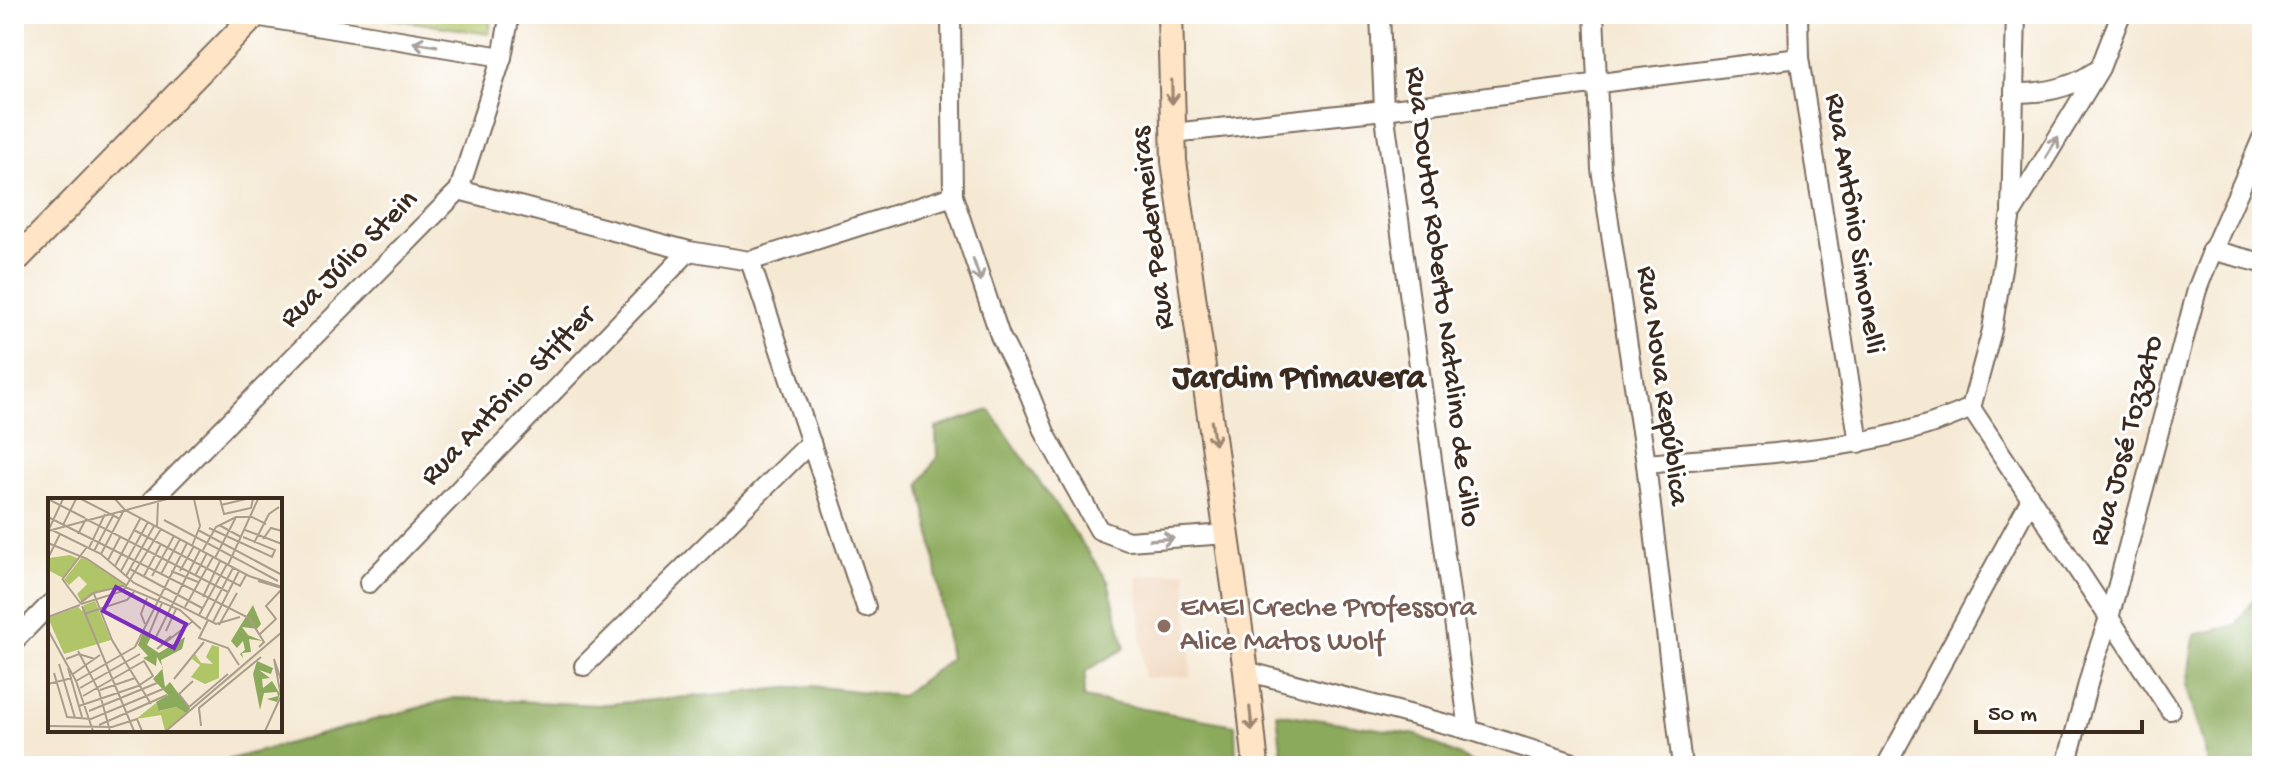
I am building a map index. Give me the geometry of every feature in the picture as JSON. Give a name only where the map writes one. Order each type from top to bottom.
[{"type":"street","name":"Rua Júlio Stein","points":[[154,498],[459,190],[502,57],[510,14]]},
{"type":"street","points":[[951,14],[953,196],[1000,336],[1046,435],[1099,530],[1128,541],[1227,534]]},
{"type":"street","name":"Rua Pederneiras","points":[[1170,14],[1174,161],[1246,671],[1256,766]]},
{"type":"street","name":"Rua Doutor Roberto Natalino de Cillo","points":[[1380,14],[1384,110],[1469,730]]},
{"type":"street","name":"Rua Nova República","points":[[1594,14],[1601,169],[1646,464],[1682,766]]},
{"type":"street","name":"Rua Antônio Simonelli","points":[[1798,14],[1799,58],[1859,443]]},
{"type":"street","points":[[2016,14],[2011,213],[1992,330],[1971,408],[2170,710]]},
{"type":"street","points":[[2011,213],[2100,68],[2121,14]]},
{"type":"street","points":[[14,262],[256,15],[502,57]]},
{"type":"street","points":[[1173,133],[1799,58]]},
{"type":"street","points":[[2014,93],[2035,93],[2075,84],[2100,68]]},
{"type":"street","name":"Rua José Tozzato","points":[[2066,766],[2197,290],[2211,250],[2262,138]]},
{"type":"street","points":[[459,190],[689,251],[750,261],[953,196]]},
{"type":"street","points":[[2211,250],[2262,263]]},
{"type":"street","name":"Rua Antônio Stifter","points":[[369,583],[689,251]]},
{"type":"street","points":[[750,261],[866,607]]},
{"type":"street","points":[[1646,464],[1859,443],[1936,424],[1971,408]]},
{"type":"street","points":[[584,666],[811,442]]},
{"type":"street","points":[[1886,766],[2031,499]]},
{"type":"street","points":[[14,641],[48,606]]},
{"type":"street","points":[[1246,671],[1469,730],[1583,766]]},
{"type":"shaded area","name":"EMEI Creche Professora Alice Matos Wolf","points":[[1186,571],[1191,676],[1144,678],[1137,576]]},
{"type":"green space","points":[[363,14],[492,14],[489,34]]},
{"type":"green space","points":[[990,410],[1108,581],[1125,648],[1086,671],[1083,698],[1235,725],[1236,766],[205,766],[454,698],[597,705],[811,686],[901,696],[950,659],[920,484],[937,457],[936,428]]},
{"type":"green space","points":[[2262,586],[2262,766],[2209,766],[2187,687],[2194,635],[2236,625]]},
{"type":"green space","points":[[1277,713],[1417,735],[1480,766],[1283,766]]},
{"type":"place","name":"EMEI Creche Professora Alice Matos Wolf","points":[[1164,626]]},
{"type":"district","name":"Jardim Primavera","points":[[1299,380]]}]
